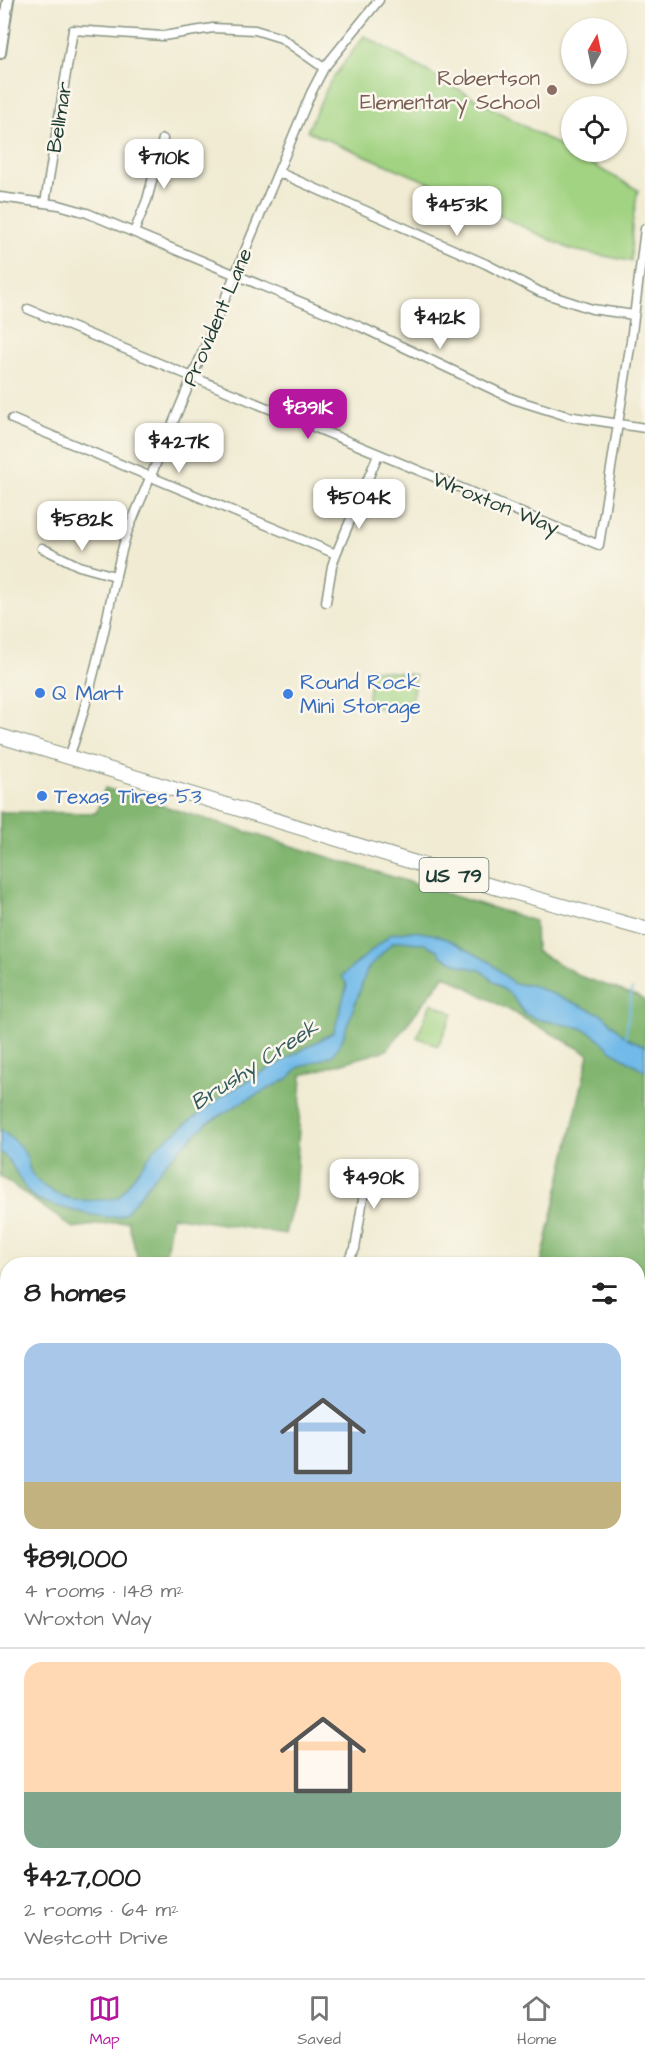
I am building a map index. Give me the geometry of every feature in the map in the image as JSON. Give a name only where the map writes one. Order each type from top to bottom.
[{"type":"highway","name":"US 79","points":[[0,736],[491,886],[645,929]]},
{"type":"main road","points":[[0,53],[8,0]]},
{"type":"street","name":"Provident Lane","points":[[69,758],[102,639],[127,532],[311,93],[324,68],[379,0]]},
{"type":"street","name":"Bellmar","points":[[45,203],[73,30],[163,36],[213,28],[255,30],[281,38],[324,68]]},
{"type":"street","points":[[134,232],[147,200],[163,139]]},
{"type":"street","points":[[278,172],[486,264],[540,292],[592,309],[634,315]]},
{"type":"street","points":[[0,197],[59,205],[87,213],[361,327],[513,399],[567,416],[645,428]]},
{"type":"street","points":[[617,424],[645,229]]},
{"type":"street","name":"Wroxton Way","points":[[28,309],[378,455],[599,544],[617,424]]},
{"type":"street","points":[[12,419],[336,554]]},
{"type":"street","points":[[326,602],[336,554],[378,455]]},
{"type":"street","points":[[42,548],[79,566],[116,576]]},
{"type":"street","points":[[350,1257],[355,1249],[368,1167]]},
{"type":"green space","points":[[364,36],[561,147],[561,162],[588,162],[638,190],[632,225],[631,261],[572,250],[437,186],[307,131],[330,82]]},
{"type":"green space","points":[[371,669],[415,675],[411,714],[367,706]]},
{"type":"green space","points":[[105,788],[535,921],[536,951],[582,977],[637,996],[645,1001],[645,1257],[543,1257],[589,1054],[445,975],[387,1050],[302,1075],[295,1196],[285,1234],[172,1216],[165,1257],[137,1257],[128,1221],[73,1228],[0,1176],[0,812],[96,813]]},
{"type":"green space","points":[[431,1003],[453,1013],[438,1046],[417,1037]]},
{"type":"water","points":[[413,931],[449,940],[490,962],[514,984],[531,985],[603,1015],[625,1037],[645,1046],[645,1071],[612,1051],[596,1036],[582,1028],[537,1019],[525,1014],[511,995],[480,970],[462,966],[441,956],[438,950],[425,944],[401,941],[392,943],[367,970],[342,1040],[333,1055],[298,1068],[288,1079],[244,1101],[206,1124],[165,1163],[125,1214],[116,1217],[98,1216],[57,1206],[36,1198],[26,1189],[9,1161],[0,1152],[0,1129],[22,1149],[32,1174],[50,1191],[71,1199],[118,1198],[156,1147],[228,1092],[334,1032],[347,985],[342,976],[391,934]]},
{"type":"waterway","points":[[625,1040],[632,989]]},
{"type":"place","name":"Robertson Elementary School","points":[[552,90]]},
{"type":"place","name":"Q Mart","points":[[40,693]]},
{"type":"place","name":"Round Rock Mini Storage","points":[[288,694]]},
{"type":"place","name":"Texas Tires 53","points":[[42,796]]},
{"type":"water label","name":"Brushy Creek","points":[[254,1064]]}]
